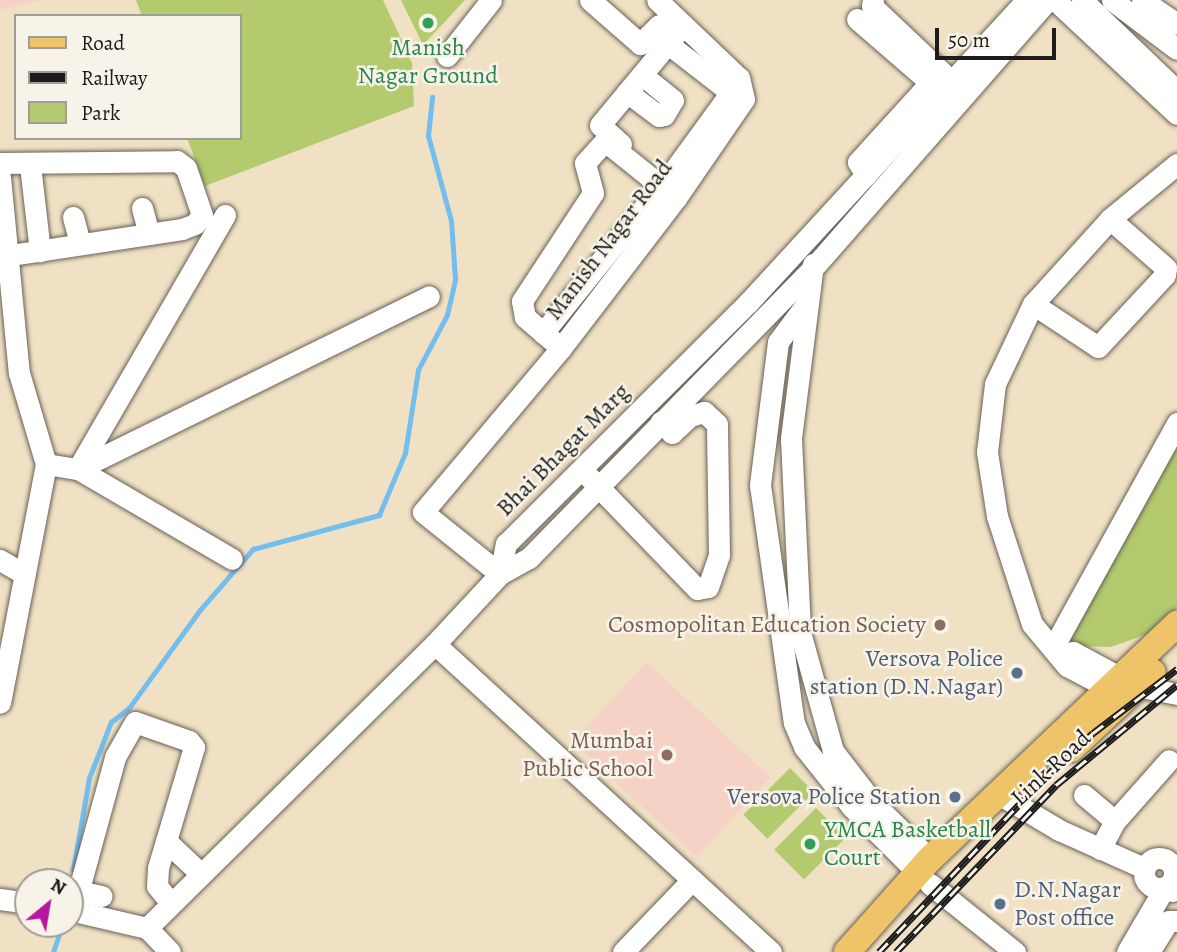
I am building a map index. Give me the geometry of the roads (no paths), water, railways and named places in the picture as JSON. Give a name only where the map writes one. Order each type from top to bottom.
[{"type":"main road","points":[[846,952],[926,872],[1123,687],[1177,624]]},
{"type":"main road","points":[[1123,687],[1177,649]]},
{"type":"main road","points":[[870,952],[926,872]]},
{"type":"street","points":[[447,55],[491,0]]},
{"type":"street","points":[[590,0],[640,44],[683,25]]},
{"type":"street","name":"Manish Nagar Road","points":[[500,574],[423,512],[561,348],[671,189],[744,92],[739,78],[657,0]]},
{"type":"street","points":[[873,0],[872,6],[941,86]]},
{"type":"street","points":[[500,574],[529,558],[661,422],[747,320],[813,268],[996,46],[1048,0]]},
{"type":"street","points":[[1055,0],[1177,114]]},
{"type":"street","points":[[1082,0],[1177,91]]},
{"type":"street","points":[[1112,0],[1177,50]]},
{"type":"street","points":[[1142,0],[1177,24]]},
{"type":"street","name":"Bhai Bhagat Marg","points":[[147,928],[435,645],[500,574],[506,544],[581,470],[747,320],[818,227],[866,175],[890,133],[941,86],[996,46],[1025,1]]},
{"type":"street","points":[[857,19],[941,86]]},
{"type":"street","points":[[663,34],[642,75],[600,128],[671,189]]},
{"type":"street","points":[[543,332],[671,189],[728,96],[725,88],[663,34]]},
{"type":"street","points":[[627,92],[664,115],[673,100],[642,75]]},
{"type":"street","points":[[561,348],[525,317],[522,301],[593,193],[584,165],[602,142],[671,189]]},
{"type":"street","points":[[0,163],[30,165],[177,161],[186,168],[202,215],[195,225],[182,229],[10,255]]},
{"type":"street","points":[[1177,164],[1110,219],[1033,304],[995,384],[987,452],[997,516],[1032,624],[1058,650],[1067,666],[1123,687],[1177,694]]},
{"type":"street","points":[[30,165],[40,251]]},
{"type":"street","points":[[0,177],[10,255],[19,373],[46,464],[24,574],[6,635],[0,703]]},
{"type":"street","points":[[142,208],[149,234]]},
{"type":"street","points":[[78,469],[225,215]]},
{"type":"street","points":[[73,216],[80,244]]},
{"type":"street","points":[[1033,304],[1098,347],[1165,275],[1166,268],[1110,219]]},
{"type":"street","points":[[818,227],[791,439],[800,632],[833,751],[926,872]]},
{"type":"street","points":[[78,469],[429,296]]},
{"type":"street","points":[[808,301],[778,342],[760,485],[794,723],[804,747],[852,807],[1015,952]]},
{"type":"street","points":[[581,470],[696,589],[708,587],[719,555],[717,424],[704,412],[690,416],[672,433],[661,422]]},
{"type":"street","points":[[1058,650],[1177,423]]},
{"type":"street","points":[[46,464],[78,469],[232,558]]},
{"type":"street","points":[[0,560],[24,574]]},
{"type":"street","points":[[435,645],[771,952]]},
{"type":"street","points":[[84,868],[115,757],[135,722],[189,741],[194,747],[166,841],[157,886],[171,903]]},
{"type":"street","points":[[1100,849],[1115,821],[1169,760]]},
{"type":"street","points":[[1084,795],[1115,821]]},
{"type":"street","points":[[1006,798],[1100,849],[1144,868]]},
{"type":"street","points":[[166,841],[201,874]]},
{"type":"street","points":[[1138,950],[1171,890],[1175,866],[1155,858],[1144,868]]},
{"type":"street","points":[[1144,868],[1147,883],[1171,890]]},
{"type":"street","points":[[623,952],[692,880]]},
{"type":"street","points":[[84,901],[101,896]]},
{"type":"street","points":[[84,907],[147,928],[170,952]]},
{"type":"street","points":[[1138,950],[1168,921],[1177,921]]},
{"type":"waterway","points":[[73,868],[89,778],[111,722],[129,708],[200,610],[253,549],[379,515],[405,453],[418,370],[447,315],[455,279],[451,221],[428,136],[432,97]]},
{"type":"waterway","points":[[53,952],[58,938]]},
{"type":"railway","points":[[879,952],[1047,775],[1093,733],[1177,669]]},
{"type":"railway","points":[[896,952],[1056,785],[1177,685]]},
{"type":"place","name":"Manish Nagar Ground","points":[[428,23]]},
{"type":"place","name":"Cosmopolitan Education Society","points":[[940,625]]},
{"type":"place","name":"Versova Police station (D.N.Nagar)","points":[[1017,673]]},
{"type":"place","name":"Mumbai Public School","points":[[667,755]]},
{"type":"place","name":"Versova Police Station","points":[[955,797]]},
{"type":"place","name":"YMCA Basketball Court","points":[[810,844]]},
{"type":"place","name":"D.N.Nagar Post office","points":[[1000,904]]}]
